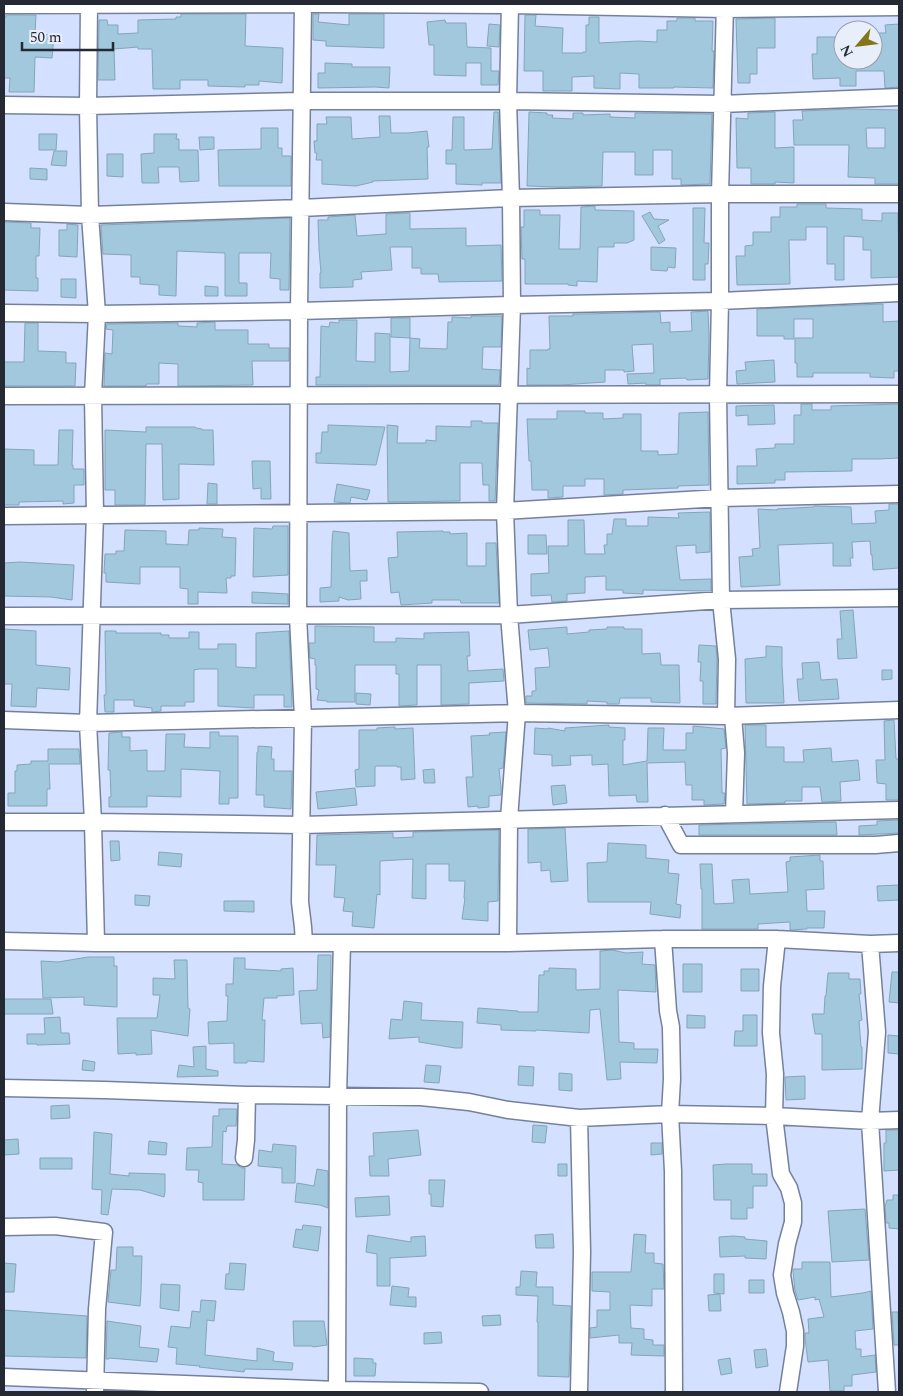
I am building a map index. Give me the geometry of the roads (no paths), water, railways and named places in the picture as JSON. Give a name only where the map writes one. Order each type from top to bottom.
[{"type":"street","points":[[4,5],[298,4]]},
{"type":"street","points":[[303,4],[298,616],[303,718],[300,902],[304,943]]},
{"type":"street","points":[[314,4],[899,7]]},
{"type":"street","points":[[508,943],[509,819],[517,713],[509,615],[505,511],[512,305],[508,101],[510,4]]},
{"type":"street","points":[[89,5],[90,215],[97,314],[93,396],[95,514],[88,723],[96,943]]},
{"type":"street","points":[[725,6],[720,194],[718,395],[721,600],[727,658],[729,716],[736,753],[734,814]]},
{"type":"street","points":[[4,105],[88,106],[301,101],[722,104],[899,97]]},
{"type":"street","points":[[4,212],[90,215],[301,208],[511,198],[720,194],[899,194]]},
{"type":"street","points":[[4,313],[97,314],[299,311],[720,301],[899,293]]},
{"type":"street","points":[[4,396],[899,394]]},
{"type":"street","points":[[4,516],[505,511],[720,498],[899,494]]},
{"type":"street","points":[[4,616],[509,615],[721,600],[899,598]]},
{"type":"street","points":[[4,720],[88,723],[517,713],[729,716],[899,710]]},
{"type":"street","points":[[4,822],[301,825],[899,810]]},
{"type":"street","points":[[665,815],[682,845],[875,845],[899,843]]},
{"type":"street","points":[[663,939],[668,1011],[672,1027],[670,1114],[674,1171],[674,1392]]},
{"type":"street","points":[[4,941],[96,943],[508,943],[663,939],[777,939],[870,944],[899,943]]},
{"type":"street","points":[[777,939],[772,986],[772,1033],[775,1074],[774,1116],[781,1174],[789,1188],[793,1204],[793,1222],[782,1275],[795,1331],[795,1346],[788,1392]]},
{"type":"street","points":[[337,1391],[338,1096],[342,943]]},
{"type":"street","points":[[870,944],[877,1032],[870,1121],[887,1392]]},
{"type":"street","points":[[4,1088],[247,1095],[421,1097],[579,1118],[670,1114],[774,1116],[870,1121],[899,1120]]},
{"type":"street","points":[[244,1158],[247,1095]]},
{"type":"street","points":[[579,1118],[582,1252],[579,1392]]},
{"type":"street","points":[[4,1227],[55,1226],[104,1232],[97,1308],[95,1386]]},
{"type":"street","points":[[4,1377],[95,1386],[480,1392]]}]
